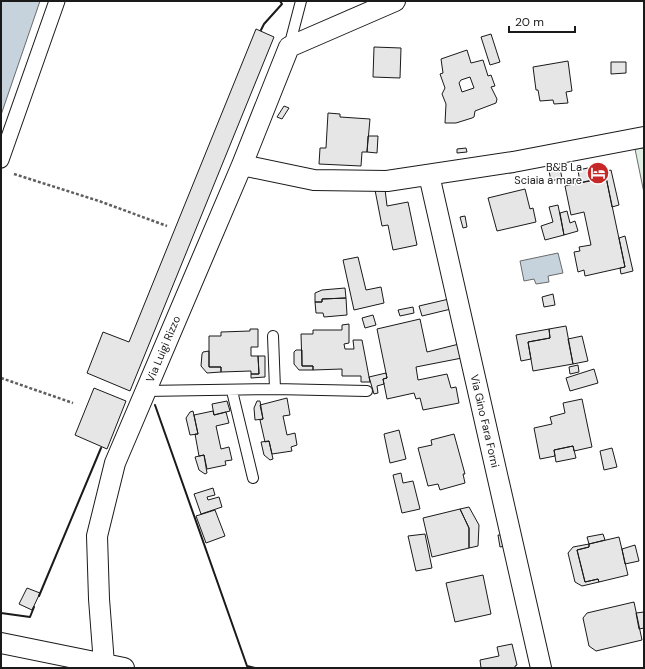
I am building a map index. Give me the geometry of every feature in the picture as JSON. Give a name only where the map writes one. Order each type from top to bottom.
[{"type":"street","points":[[5,166],[57,1]]},
{"type":"street","points":[[289,47],[395,1]]},
{"type":"street","name":"Via Luigi Rizzo","points":[[104,664],[99,599],[97,536],[115,463],[242,165],[289,47]]},
{"type":"street","points":[[242,165],[314,180],[386,181],[513,162],[644,137]]},
{"type":"street","name":"Via Gino Fara Forni","points":[[429,175],[541,668]]},
{"type":"street","points":[[1,643],[124,668]]},
{"type":"lane","points":[[289,47],[301,1]]},
{"type":"lane","points":[[273,336],[275,389]]},
{"type":"lane","points":[[145,391],[275,389],[367,391]]},
{"type":"lane","points":[[232,390],[253,478]]},
{"type":"path","points":[[5,166],[167,226]]},
{"type":"path","points":[[1,378],[73,404]]},
{"type":"green space","points":[[644,148],[644,193],[635,149]]},
{"type":"shaded area","points":[[1,1],[40,1],[1,115]]},
{"type":"shaded area","points":[[558,253],[563,273],[548,276],[549,282],[536,284],[534,279],[524,281],[520,261]]},
{"type":"building","points":[[256,29],[274,37],[130,391],[87,373],[103,332],[129,342]]},
{"type":"building","points":[[491,34],[500,62],[490,65],[481,37]]},
{"type":"building","points":[[374,47],[401,48],[400,78],[373,77]]},
{"type":"building","points":[[467,50],[471,63],[483,60],[488,76],[491,75],[495,86],[491,87],[497,99],[496,103],[475,111],[474,117],[472,118],[456,123],[445,123],[446,104],[442,94],[445,88],[440,74],[443,73],[441,59]],"holes":[[[470,77],[474,88],[462,92],[459,83],[461,80]]]},
{"type":"building","points":[[568,61],[572,91],[566,92],[568,103],[554,104],[553,100],[540,101],[538,90],[536,90],[533,67]]},
{"type":"building","points":[[611,62],[626,62],[626,73],[611,74]]},
{"type":"building","points":[[284,106],[289,108],[282,119],[277,117]]},
{"type":"building","points":[[328,113],[340,114],[340,117],[370,119],[367,152],[362,152],[361,166],[319,164],[320,148],[326,148]]},
{"type":"building","points":[[368,136],[378,136],[377,153],[367,152]]},
{"type":"building","points":[[466,148],[467,152],[457,153],[457,149]]},
{"type":"building","points":[[559,164],[562,178],[551,181],[548,166]]},
{"type":"building","points":[[588,168],[590,181],[580,183],[578,170]]},
{"type":"building","points":[[611,170],[619,205],[612,207],[606,177],[601,179],[599,173]]},
{"type":"building","points":[[606,177],[625,267],[585,276],[584,270],[578,272],[574,252],[580,251],[579,247],[591,245],[584,212],[571,215],[565,186]]},
{"type":"building","points":[[385,189],[387,206],[408,202],[417,245],[393,250],[388,225],[382,226],[375,190]]},
{"type":"building","points":[[525,189],[530,209],[533,208],[536,222],[497,231],[488,198]]},
{"type":"building","points":[[558,205],[564,235],[545,240],[541,226],[553,222],[549,207]]},
{"type":"building","points":[[567,211],[570,223],[575,221],[578,231],[564,235],[560,213]]},
{"type":"building","points":[[465,216],[467,227],[463,228],[460,217]]},
{"type":"building","points":[[625,236],[633,271],[621,274],[620,268],[625,267],[619,238]]},
{"type":"building","points":[[358,257],[366,290],[381,287],[384,303],[354,310],[343,260]]},
{"type":"building","points":[[345,288],[346,298],[322,299],[322,302],[315,302],[315,293],[322,290]]},
{"type":"building","points":[[553,294],[555,305],[544,307],[542,297]]},
{"type":"building","points":[[346,298],[347,315],[324,317],[323,313],[316,313],[315,302],[322,302],[322,299]]},
{"type":"building","points":[[449,299],[451,309],[422,316],[419,306]]},
{"type":"building","points":[[413,307],[414,313],[400,316],[398,310]]},
{"type":"building","points":[[373,315],[376,325],[365,328],[362,318]]},
{"type":"building","points":[[420,319],[427,352],[459,344],[462,358],[416,367],[418,380],[447,374],[451,388],[456,387],[459,403],[423,410],[420,398],[416,399],[414,393],[387,399],[383,379],[387,378],[377,329]]},
{"type":"building","points":[[349,324],[349,343],[344,344],[345,349],[354,349],[353,340],[362,340],[370,382],[361,382],[361,376],[342,376],[342,369],[313,370],[313,366],[302,366],[301,334],[313,334],[313,330],[342,330],[342,325]]},
{"type":"building","points":[[566,326],[573,364],[533,371],[528,342],[550,338],[549,329]]},
{"type":"building","points":[[250,329],[258,329],[258,347],[251,347],[251,356],[258,356],[259,374],[251,374],[251,371],[221,372],[221,367],[209,367],[209,336],[221,336],[221,332],[250,331]]},
{"type":"building","points":[[549,329],[550,338],[528,342],[531,359],[521,361],[516,335]]},
{"type":"building","points":[[582,336],[588,361],[573,364],[568,339]]},
{"type":"building","points":[[296,350],[302,350],[302,366],[313,366],[313,370],[299,370],[294,364],[294,352]]},
{"type":"building","points":[[209,351],[209,367],[221,367],[221,372],[207,373],[201,366],[203,352]]},
{"type":"building","points":[[258,356],[265,356],[265,377],[251,378],[251,374],[259,374]]},
{"type":"building","points":[[578,365],[579,372],[570,374],[569,367]]},
{"type":"building","points":[[594,369],[598,383],[570,391],[566,378]]},
{"type":"building","points":[[386,373],[387,378],[383,379],[384,384],[377,386],[378,393],[374,394],[369,377]]},
{"type":"building","points":[[94,388],[126,401],[107,449],[75,435]]},
{"type":"building","points":[[287,398],[290,415],[283,416],[287,435],[295,433],[297,445],[291,447],[292,451],[272,454],[269,441],[265,442],[260,420],[263,419],[260,405]]},
{"type":"building","points":[[582,399],[592,447],[574,451],[573,446],[554,450],[555,456],[540,459],[534,428],[552,424],[550,417],[565,413],[563,403]]},
{"type":"building","points":[[227,401],[230,411],[214,415],[212,404]]},
{"type":"building","points":[[257,401],[260,401],[263,419],[255,420],[254,408]]},
{"type":"building","points":[[193,411],[198,434],[190,435],[186,418],[190,412]]},
{"type":"building","points":[[213,411],[214,415],[226,412],[229,423],[216,426],[221,449],[229,447],[232,460],[225,461],[226,465],[207,469],[204,455],[199,456],[195,434],[198,434],[194,415]]},
{"type":"building","points":[[399,430],[406,459],[390,463],[384,434]]},
{"type":"building","points":[[454,434],[465,474],[463,474],[465,483],[440,490],[438,484],[428,486],[418,448],[432,445],[431,440]]},
{"type":"building","points":[[269,441],[273,459],[270,460],[264,455],[261,442]]},
{"type":"building","points":[[573,446],[576,458],[556,462],[554,450]]},
{"type":"building","points":[[612,448],[617,467],[604,470],[600,451]]},
{"type":"building","points":[[204,455],[207,473],[205,474],[199,470],[195,457]]},
{"type":"building","points":[[401,473],[403,483],[413,481],[420,509],[402,513],[393,475]]},
{"type":"building","points":[[213,488],[215,495],[207,497],[208,500],[219,497],[222,507],[201,514],[194,494]]},
{"type":"building","points":[[469,507],[479,525],[478,546],[469,548],[469,528],[460,509]]},
{"type":"building","points":[[460,509],[469,528],[469,548],[432,557],[423,518]]},
{"type":"building","points":[[215,510],[225,536],[206,543],[196,516]]},
{"type":"building","points":[[425,534],[432,568],[416,571],[408,536]]},
{"type":"building","points":[[603,534],[605,540],[589,544],[587,537]]},
{"type":"building","points":[[498,535],[503,535],[505,546],[500,547]]},
{"type":"building","points":[[619,537],[628,575],[599,582],[598,579],[585,582],[577,550],[589,547],[589,544]]},
{"type":"building","points":[[589,544],[589,547],[577,550],[585,582],[598,579],[599,582],[582,586],[575,582],[568,553],[573,547]]},
{"type":"building","points":[[635,545],[639,561],[625,564],[622,549]]},
{"type":"building","points":[[483,575],[491,614],[455,622],[446,583]]},
{"type":"building","points":[[27,588],[40,593],[32,610],[19,604]]},
{"type":"building","points":[[634,602],[642,640],[596,651],[589,646],[583,618],[587,613]]},
{"type":"building","points":[[644,612],[644,628],[639,629],[636,613]]},
{"type":"building","points":[[512,644],[517,665],[515,668],[481,668],[480,660],[499,656],[497,647]]},
{"type":"wall","points":[[261,30],[264,24],[282,4],[280,1]]},
{"type":"wall","points":[[155,405],[247,666],[255,668]]},
{"type":"wall","points":[[39,596],[101,448]]},
{"type":"wall","points":[[1,613],[30,617],[34,607]]},
{"type":"place","name":"B&B La Sciaia a mare","points":[[598,173]]}]
